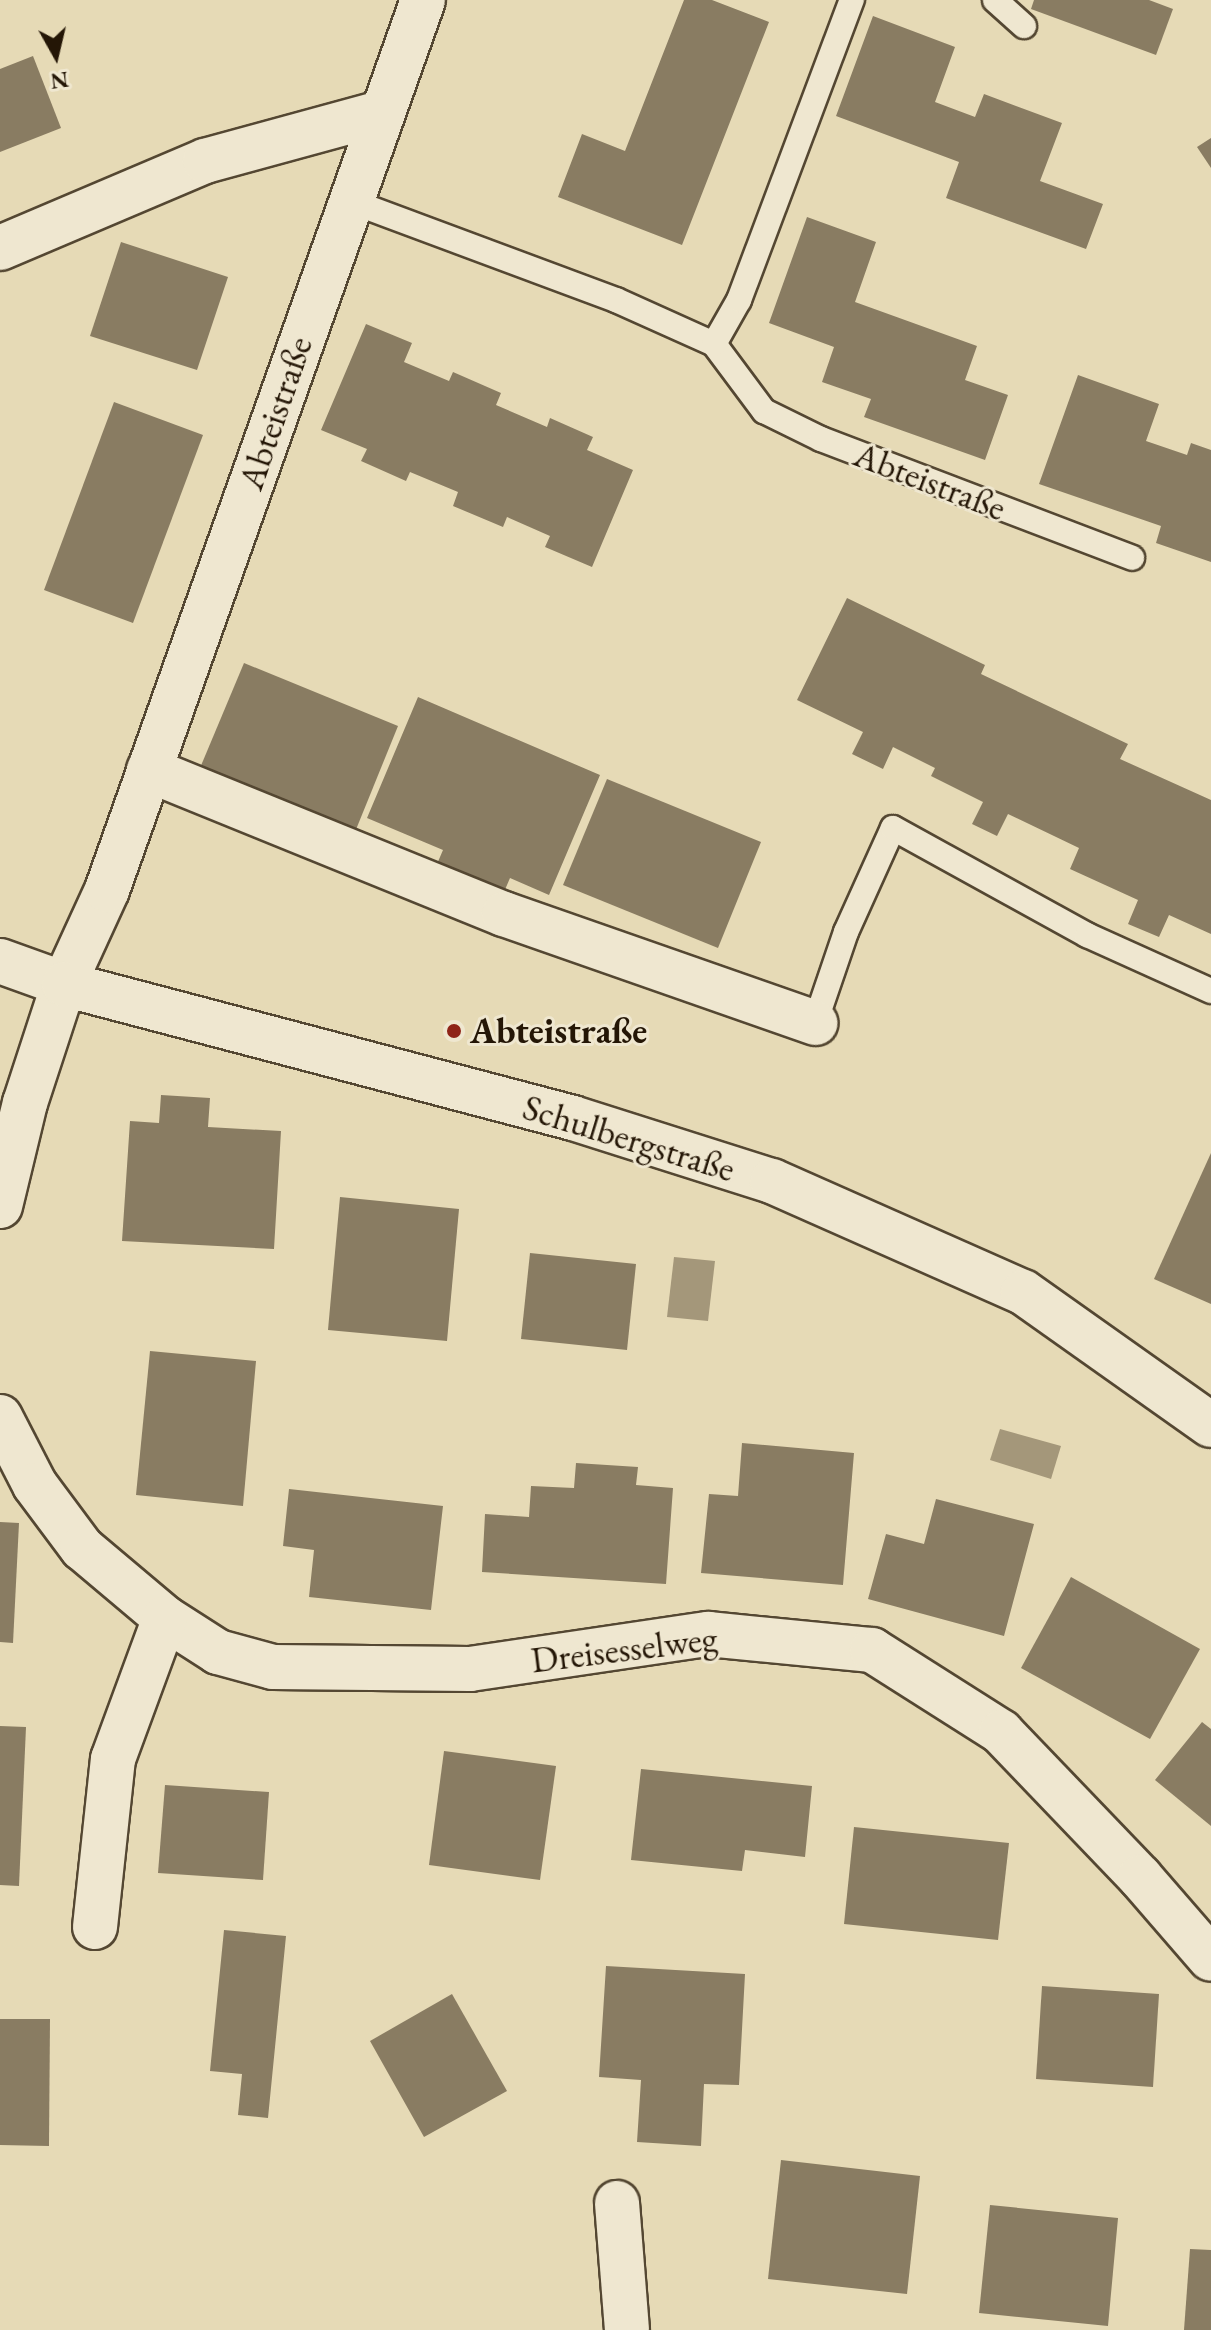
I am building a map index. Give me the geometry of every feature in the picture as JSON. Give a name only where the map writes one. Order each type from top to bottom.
[{"type":"street","name":"Abteistraße","points":[[64,984],[107,890],[380,113],[423,0]]},
{"type":"street","points":[[0,248],[205,161],[380,113]]},
{"type":"street","points":[[149,770],[504,914],[815,1023]]},
{"type":"street","name":"Schulbergstraße","points":[[0,961],[64,984],[573,1118],[772,1181],[1023,1292],[1211,1425]]},
{"type":"street","points":[[0,1206],[25,1103],[64,984]]},
{"type":"street","name":"Dreisesselweg","points":[[0,1417],[35,1485],[82,1548],[165,1618],[218,1652],[273,1667],[470,1669],[708,1634],[872,1650],[1001,1732],[1211,1959]]},
{"type":"street","points":[[95,1927],[113,1759],[165,1618]]},
{"type":"street","points":[[617,2203],[627,2330]]},
{"type":"lane","points":[[350,201],[616,300],[714,344],[739,300],[852,0]]},
{"type":"lane","points":[[995,0],[1024,26]]},
{"type":"lane","name":"Abteistraße","points":[[714,344],[738,383],[764,411],[821,439],[1132,558]]},
{"type":"lane","points":[[815,1023],[846,932],[893,828],[1087,935],[1211,991]]},
{"type":"shaded area","points":[[674,1257],[715,1261],[708,1321],[667,1317]]},
{"type":"shaded area","points":[[1000,1429],[1061,1446],[1051,1479],[990,1460]]},
{"type":"building","points":[[684,0],[712,0],[769,22],[682,245],[558,197],[582,134],[625,151]]},
{"type":"building","points":[[1034,0],[1149,0],[1173,9],[1156,55],[1031,9]]},
{"type":"building","points":[[873,16],[955,47],[935,102],[975,117],[984,94],[1062,123],[1040,181],[1103,204],[1086,249],[946,198],[959,162],[836,116]]},
{"type":"building","points":[[33,56],[61,128],[0,152],[0,69]]},
{"type":"building","points":[[1211,138],[1211,168],[1197,147]]},
{"type":"building","points":[[807,217],[876,242],[855,302],[977,346],[965,380],[1008,395],[985,460],[864,417],[871,399],[822,382],[834,347],[769,323]]},
{"type":"building","points":[[121,242],[228,277],[197,370],[90,336]]},
{"type":"building","points":[[366,324],[412,343],[404,362],[449,381],[453,372],[501,393],[496,405],[547,427],[550,418],[593,437],[587,450],[633,470],[592,567],[545,547],[550,536],[507,517],[503,527],[453,506],[458,492],[410,472],[406,481],[361,461],[367,449],[321,430]]},
{"type":"building","points":[[1078,375],[1159,404],[1146,441],[1187,455],[1191,443],[1211,450],[1211,562],[1156,543],[1161,526],[1039,484]]},
{"type":"building","points":[[114,402],[203,435],[133,623],[44,590]]},
{"type":"building","points":[[847,598],[985,665],[981,674],[1128,744],[1120,759],[1211,800],[1211,934],[1169,915],[1159,937],[1128,924],[1138,900],[1070,869],[1079,848],[1008,814],[997,836],[972,824],[983,802],[931,776],[935,768],[893,747],[883,769],[852,754],[863,732],[797,700]]},
{"type":"building","points":[[244,663],[398,726],[355,832],[200,768]]},
{"type":"building","points":[[418,697],[600,775],[549,895],[510,878],[504,892],[437,864],[443,850],[367,818]]},
{"type":"building","points":[[607,779],[761,842],[718,948],[563,885]]},
{"type":"building","points":[[161,1095],[210,1098],[208,1127],[281,1131],[274,1249],[122,1241],[130,1121],[159,1123]]},
{"type":"building","points":[[1211,1153],[1211,1304],[1154,1279]]},
{"type":"building","points":[[340,1197],[459,1209],[447,1341],[328,1330]]},
{"type":"building","points":[[530,1253],[636,1264],[627,1350],[521,1339]]},
{"type":"building","points":[[150,1351],[256,1361],[243,1506],[136,1495]]},
{"type":"building","points":[[742,1443],[854,1453],[843,1585],[701,1573],[709,1494],[738,1496]]},
{"type":"building","points":[[576,1463],[638,1467],[636,1485],[673,1488],[666,1584],[482,1572],[485,1514],[529,1517],[531,1486],[574,1488]]},
{"type":"building","points":[[289,1489],[443,1506],[431,1610],[309,1597],[314,1550],[283,1546]]},
{"type":"building","points":[[936,1499],[1034,1524],[1004,1636],[868,1599],[886,1534],[924,1544]]},
{"type":"building","points":[[0,1522],[19,1523],[13,1643],[0,1642]]},
{"type":"building","points":[[1071,1577],[1200,1649],[1150,1739],[1021,1668]]},
{"type":"building","points":[[1202,1722],[1211,1729],[1211,1826],[1155,1780]]},
{"type":"building","points":[[0,1726],[26,1727],[19,1886],[0,1885]]},
{"type":"building","points":[[444,1751],[556,1766],[540,1880],[429,1865]]},
{"type":"building","points":[[641,1769],[812,1786],[805,1857],[745,1850],[742,1871],[631,1860]]},
{"type":"building","points":[[165,1785],[269,1792],[263,1880],[158,1873]]},
{"type":"building","points":[[854,1827],[1009,1843],[998,1940],[844,1924]]},
{"type":"building","points":[[224,1930],[286,1936],[268,2118],[238,2115],[242,2074],[210,2071]]},
{"type":"building","points":[[606,1966],[745,1974],[739,2085],[704,2084],[701,2146],[637,2142],[641,2080],[599,2077]]},
{"type":"building","points":[[1042,1986],[1159,1994],[1153,2087],[1036,2079]]},
{"type":"building","points":[[452,1994],[507,2091],[424,2137],[370,2041]]},
{"type":"building","points":[[0,2019],[50,2019],[49,2146],[0,2145]]},
{"type":"building","points":[[781,2160],[920,2176],[907,2294],[768,2279]]},
{"type":"building","points":[[990,2205],[1118,2218],[1108,2326],[979,2313]]},
{"type":"building","points":[[1190,2249],[1211,2250],[1211,2330],[1184,2330]]},
{"type":"place","name":"Abteistraße","points":[[454,1031]]}]
